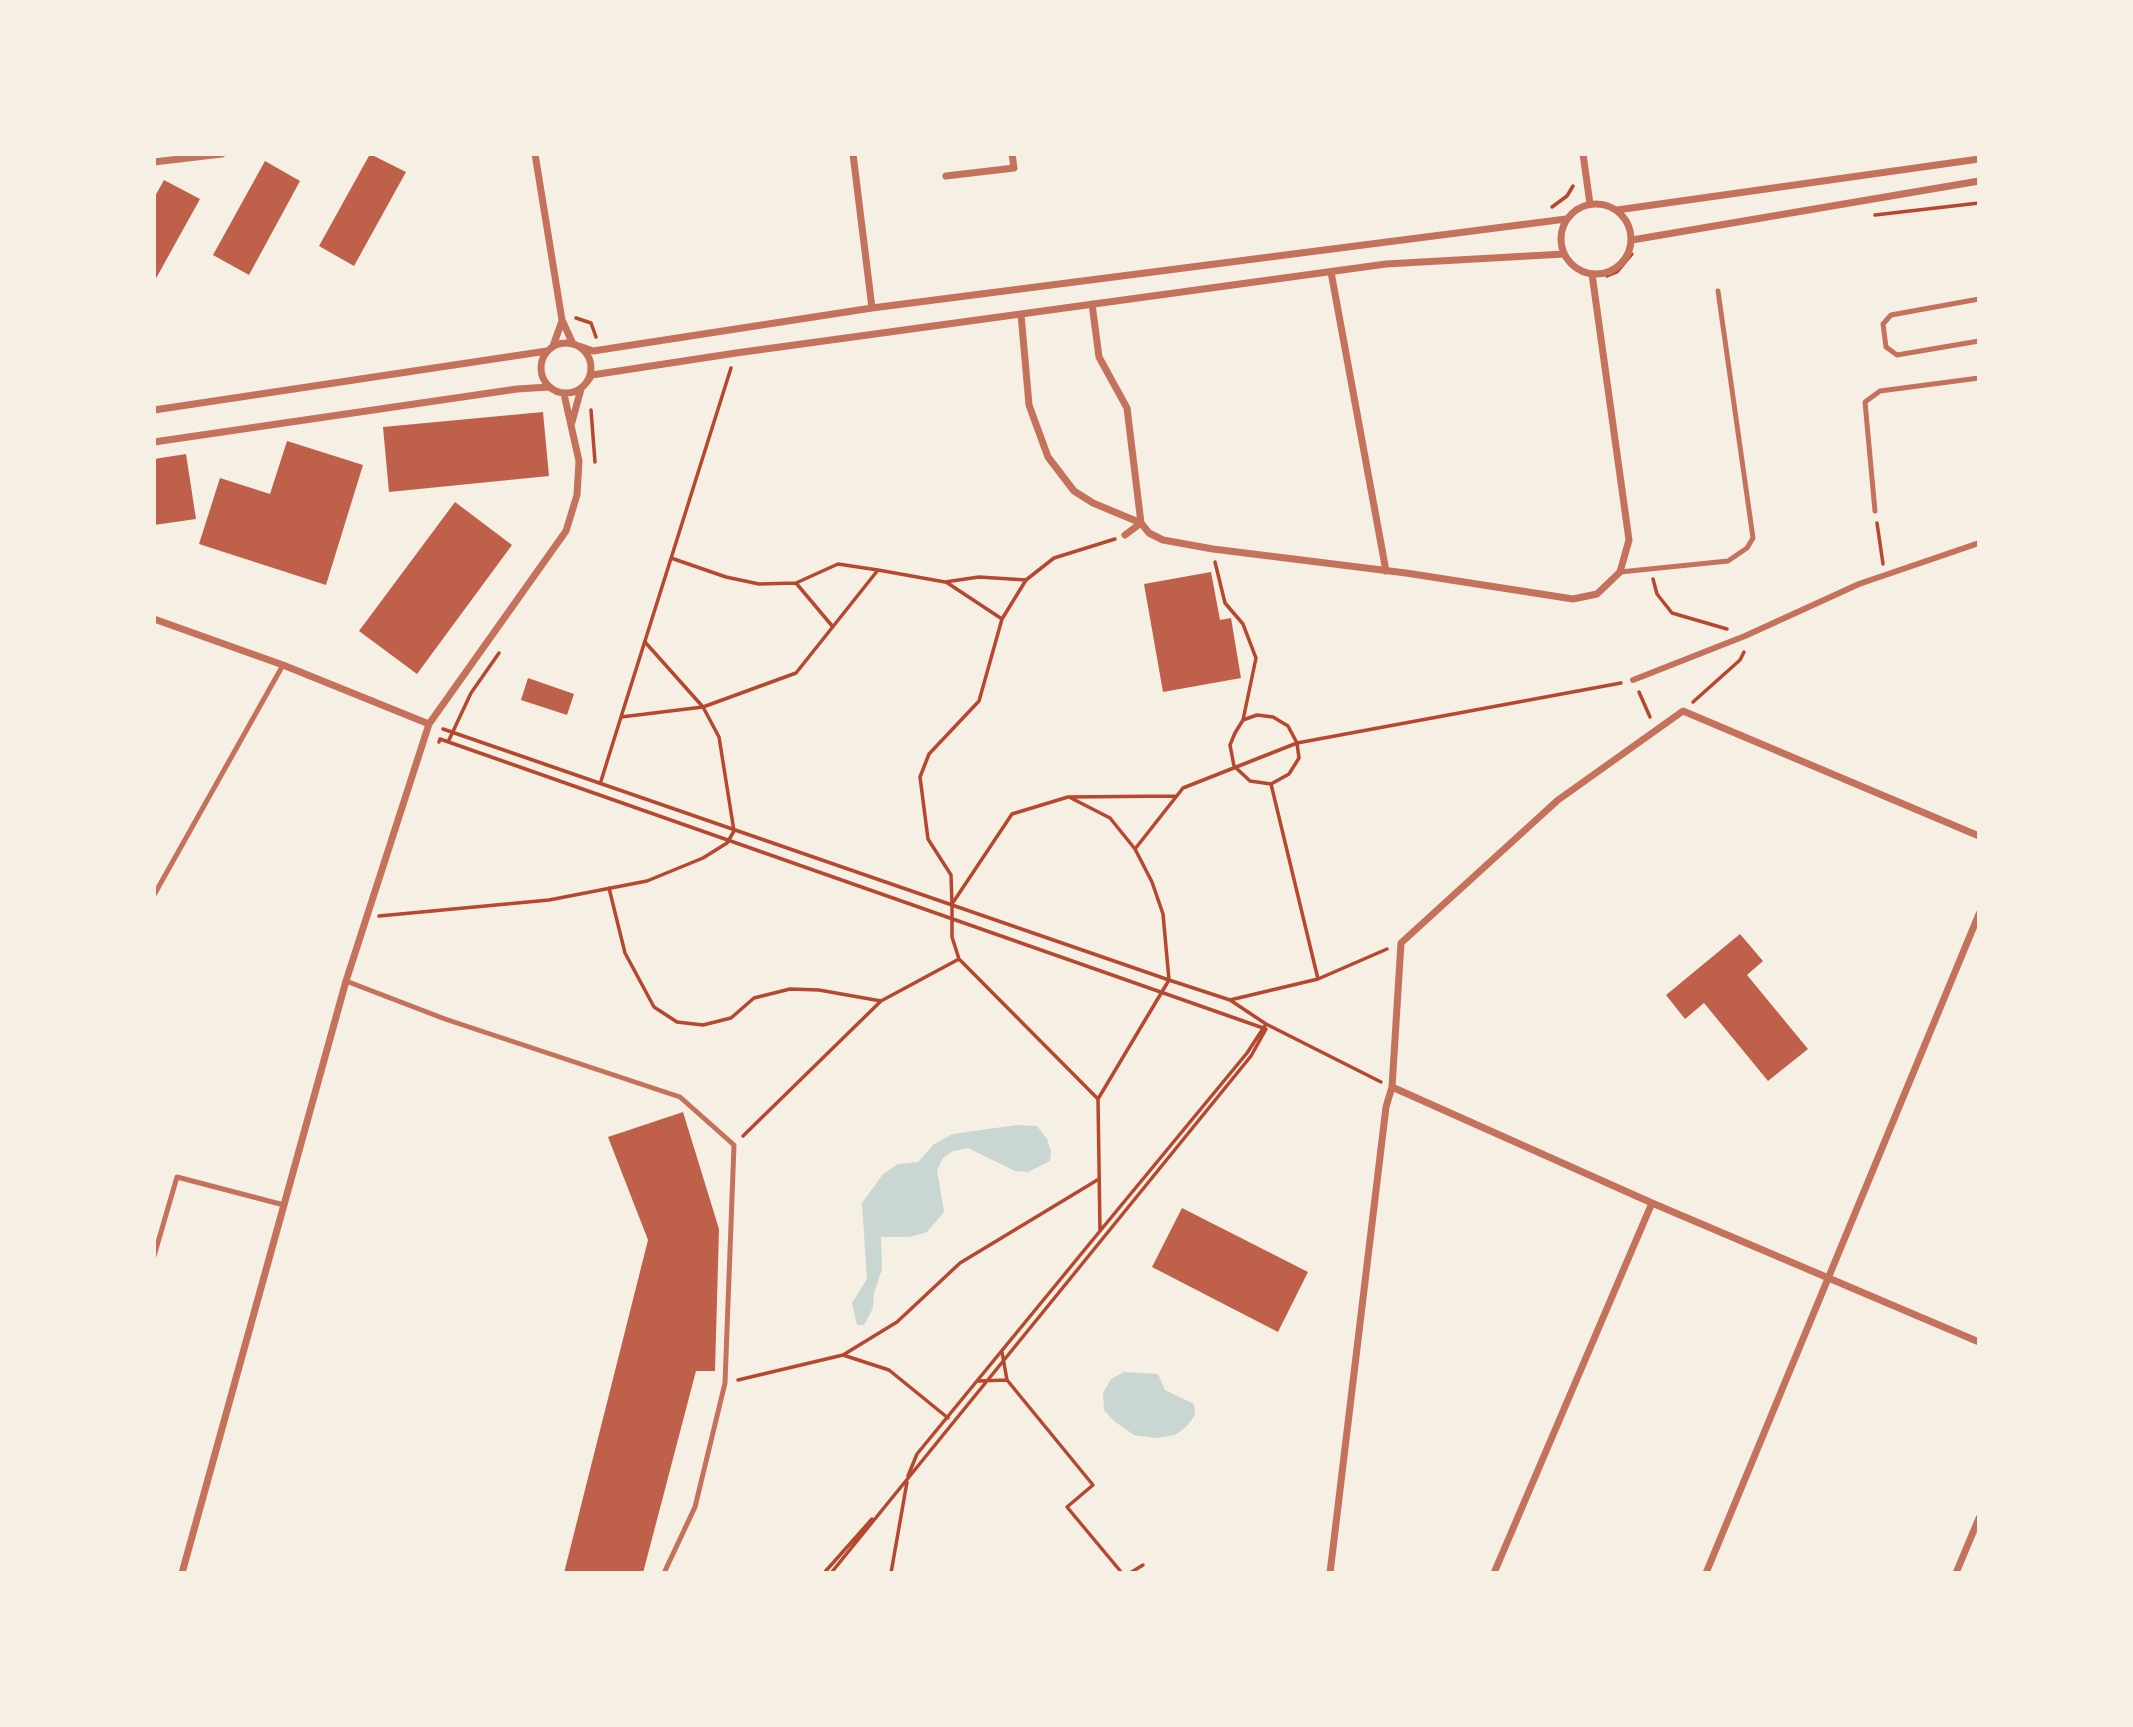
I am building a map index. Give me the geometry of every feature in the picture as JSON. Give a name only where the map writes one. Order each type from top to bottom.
[{"type":"street","points":[[154,162],[222,154]]},
{"type":"street","points":[[536,154],[562,320],[576,345],[591,362],[572,423]]},
{"type":"street","points":[[853,154],[872,308]]},
{"type":"street","points":[[946,176],[1014,168],[1012,154]]},
{"type":"street","points":[[1583,154],[1590,204]]},
{"type":"street","points":[[1617,210],[1979,159]]},
{"type":"street","points":[[1632,240],[1979,181]]},
{"type":"street","points":[[1590,204],[1607,205],[1617,210],[1625,218],[1632,240],[1630,251],[1615,269],[1592,274],[1570,264],[1564,254],[1561,230],[1566,219],[1575,210],[1590,204]]},
{"type":"street","points":[[154,410],[576,345],[593,351],[872,308],[1566,219]]},
{"type":"street","points":[[154,442],[517,389],[549,387],[564,394],[584,386],[592,375],[1386,264],[1564,254]]},
{"type":"street","points":[[1331,272],[1386,570]]},
{"type":"street","points":[[1092,304],[1099,357],[1127,408],[1142,523],[1149,533],[1163,540],[1213,548],[1386,570],[1573,599],[1597,594],[1620,572],[1629,540],[1592,274]]},
{"type":"street","points":[[1021,314],[1029,405],[1048,457],[1074,491],[1093,503],[1142,523]]},
{"type":"street","points":[[549,387],[540,367],[562,320]]},
{"type":"street","points":[[182,1573],[346,981],[429,724],[566,531],[578,495],[579,461],[564,394]]},
{"type":"street","points":[[1125,536],[1142,523]]},
{"type":"street","points":[[1633,680],[1745,636],[1885,575],[1979,544]]},
{"type":"street","points":[[154,619],[283,665],[429,724]]},
{"type":"street","points":[[1330,1573],[1386,1107],[1392,1087],[1401,943],[1558,800],[1684,711],[1979,836]]},
{"type":"street","points":[[1706,1573],[1979,914]]},
{"type":"street","points":[[1392,1087],[1652,1203],[1979,1342]]},
{"type":"street","points":[[1494,1573],[1652,1203]]},
{"type":"street","points":[[1956,1573],[1979,1518]]},
{"type":"lane","points":[[1620,572],[1728,561],[1747,548],[1754,538],[1718,291]]},
{"type":"lane","points":[[1979,299],[1891,315],[1883,324],[1886,347],[1898,355],[1979,341]]},
{"type":"lane","points":[[1875,511],[1865,402],[1881,391],[1979,378]]},
{"type":"lane","points":[[154,895],[283,665]]},
{"type":"lane","points":[[346,981],[445,1019],[680,1097],[734,1145],[725,1383],[695,1507],[664,1573]]},
{"type":"lane","points":[[154,1255],[177,1177],[284,1205]]},
{"type":"path","points":[[1545,212],[1567,196],[1576,183]]},
{"type":"path","points":[[601,781],[736,353]]},
{"type":"path","points":[[1875,511],[1885,575]]},
{"type":"path","points":[[1098,1099],[959,959],[952,937],[951,875],[928,839],[920,777],[929,754],[979,701],[1002,619],[1026,580],[1054,558],[1125,536]]},
{"type":"path","points":[[1213,548],[1225,603],[1243,624],[1255,658],[1243,720],[1230,745],[1234,766],[1250,781],[1271,784],[1289,775],[1299,758],[1297,743],[1289,726],[1273,716],[1257,715],[1243,720]]},
{"type":"path","points":[[671,558],[726,577],[759,584],[796,583],[838,564],[945,582],[978,577],[1026,580]]},
{"type":"path","points":[[1650,569],[1657,594],[1672,613],[1745,636],[1746,649],[1740,660],[1684,711]]},
{"type":"path","points":[[621,717],[704,707],[796,673],[878,570]]},
{"type":"path","points":[[945,582],[1002,619]]},
{"type":"path","points":[[796,583],[833,627]]},
{"type":"path","points":[[365,917],[549,900],[647,881],[704,858],[728,840],[734,831],[719,737],[704,707],[645,642]]},
{"type":"path","points":[[1135,849],[1184,788],[1297,743],[1633,680],[1656,730]]},
{"type":"path","points":[[429,724],[601,781],[734,831],[1230,1000],[1265,1026]]},
{"type":"path","points":[[448,742],[1265,1026],[1392,1087]]},
{"type":"path","points":[[1271,784],[1318,979]]},
{"type":"path","points":[[952,904],[1012,814],[1068,797],[1177,796]]},
{"type":"path","points":[[1068,797],[1110,818],[1135,849],[1153,882],[1163,914],[1169,981],[1098,1099],[1100,1231]]},
{"type":"path","points":[[609,888],[625,953],[654,1007],[677,1022],[703,1025],[731,1018],[754,998],[790,989],[819,990],[881,1002]]},
{"type":"path","points":[[1230,1000],[1318,979],[1401,943]]},
{"type":"path","points":[[734,1145],[881,1002],[959,959]]},
{"type":"path","points":[[891,1573],[907,1480],[917,1454],[1247,1054],[1265,1026]]},
{"type":"path","points":[[831,1573],[1251,1056],[1266,1029],[1265,1026]]},
{"type":"path","points":[[725,1383],[843,1355],[897,1322],[960,1263],[1099,1179]]},
{"type":"path","points":[[1002,1352],[1007,1380],[1093,1485],[1067,1507],[1122,1573]]},
{"type":"path","points":[[843,1355],[890,1370],[948,1418]]},
{"type":"path","points":[[978,1381],[1007,1380]]},
{"type":"path","points":[[824,1573],[907,1480]]},
{"type":"path","points":[[1130,1573],[1143,1565]]},
{"type":"shaded area","points":[[1017,1125],[1037,1126],[1047,1139],[1051,1151],[1050,1161],[1028,1172],[1015,1171],[968,1148],[953,1151],[943,1158],[937,1170],[944,1212],[927,1232],[910,1237],[881,1237],[882,1269],[874,1293],[873,1308],[864,1325],[857,1325],[852,1303],[867,1279],[862,1203],[883,1174],[898,1164],[918,1162],[934,1144],[953,1134]]},
{"type":"shaded area","points":[[1124,1372],[1158,1374],[1165,1390],[1194,1404],[1195,1415],[1186,1427],[1175,1435],[1155,1438],[1134,1435],[1104,1410],[1103,1393],[1111,1379]]},
{"type":"building","points":[[370,154],[406,172],[354,266],[319,246]]},
{"type":"building","points":[[265,161],[300,181],[249,275],[213,255]]},
{"type":"building","points":[[164,180],[200,199],[154,282],[154,198]]},
{"type":"building","points":[[543,412],[549,476],[389,492],[383,427]]},
{"type":"building","points":[[287,441],[363,465],[326,585],[199,544],[220,478],[270,494]]},
{"type":"building","points":[[186,454],[196,519],[154,525],[154,459]]},
{"type":"building","points":[[455,502],[512,545],[417,674],[359,631]]},
{"type":"building","points":[[1211,572],[1220,620],[1231,618],[1241,678],[1163,692],[1144,584]]},
{"type":"building","points":[[528,678],[574,694],[567,715],[521,700]]},
{"type":"building","points":[[1740,934],[1763,961],[1747,975],[1808,1049],[1768,1081],[1704,1003],[1685,1019],[1666,995]]},
{"type":"building","points":[[683,1112],[719,1229],[715,1371],[696,1371],[643,1573],[564,1573],[648,1240],[608,1137]]},
{"type":"building","points":[[1182,1208],[1308,1272],[1278,1332],[1152,1267]]}]
